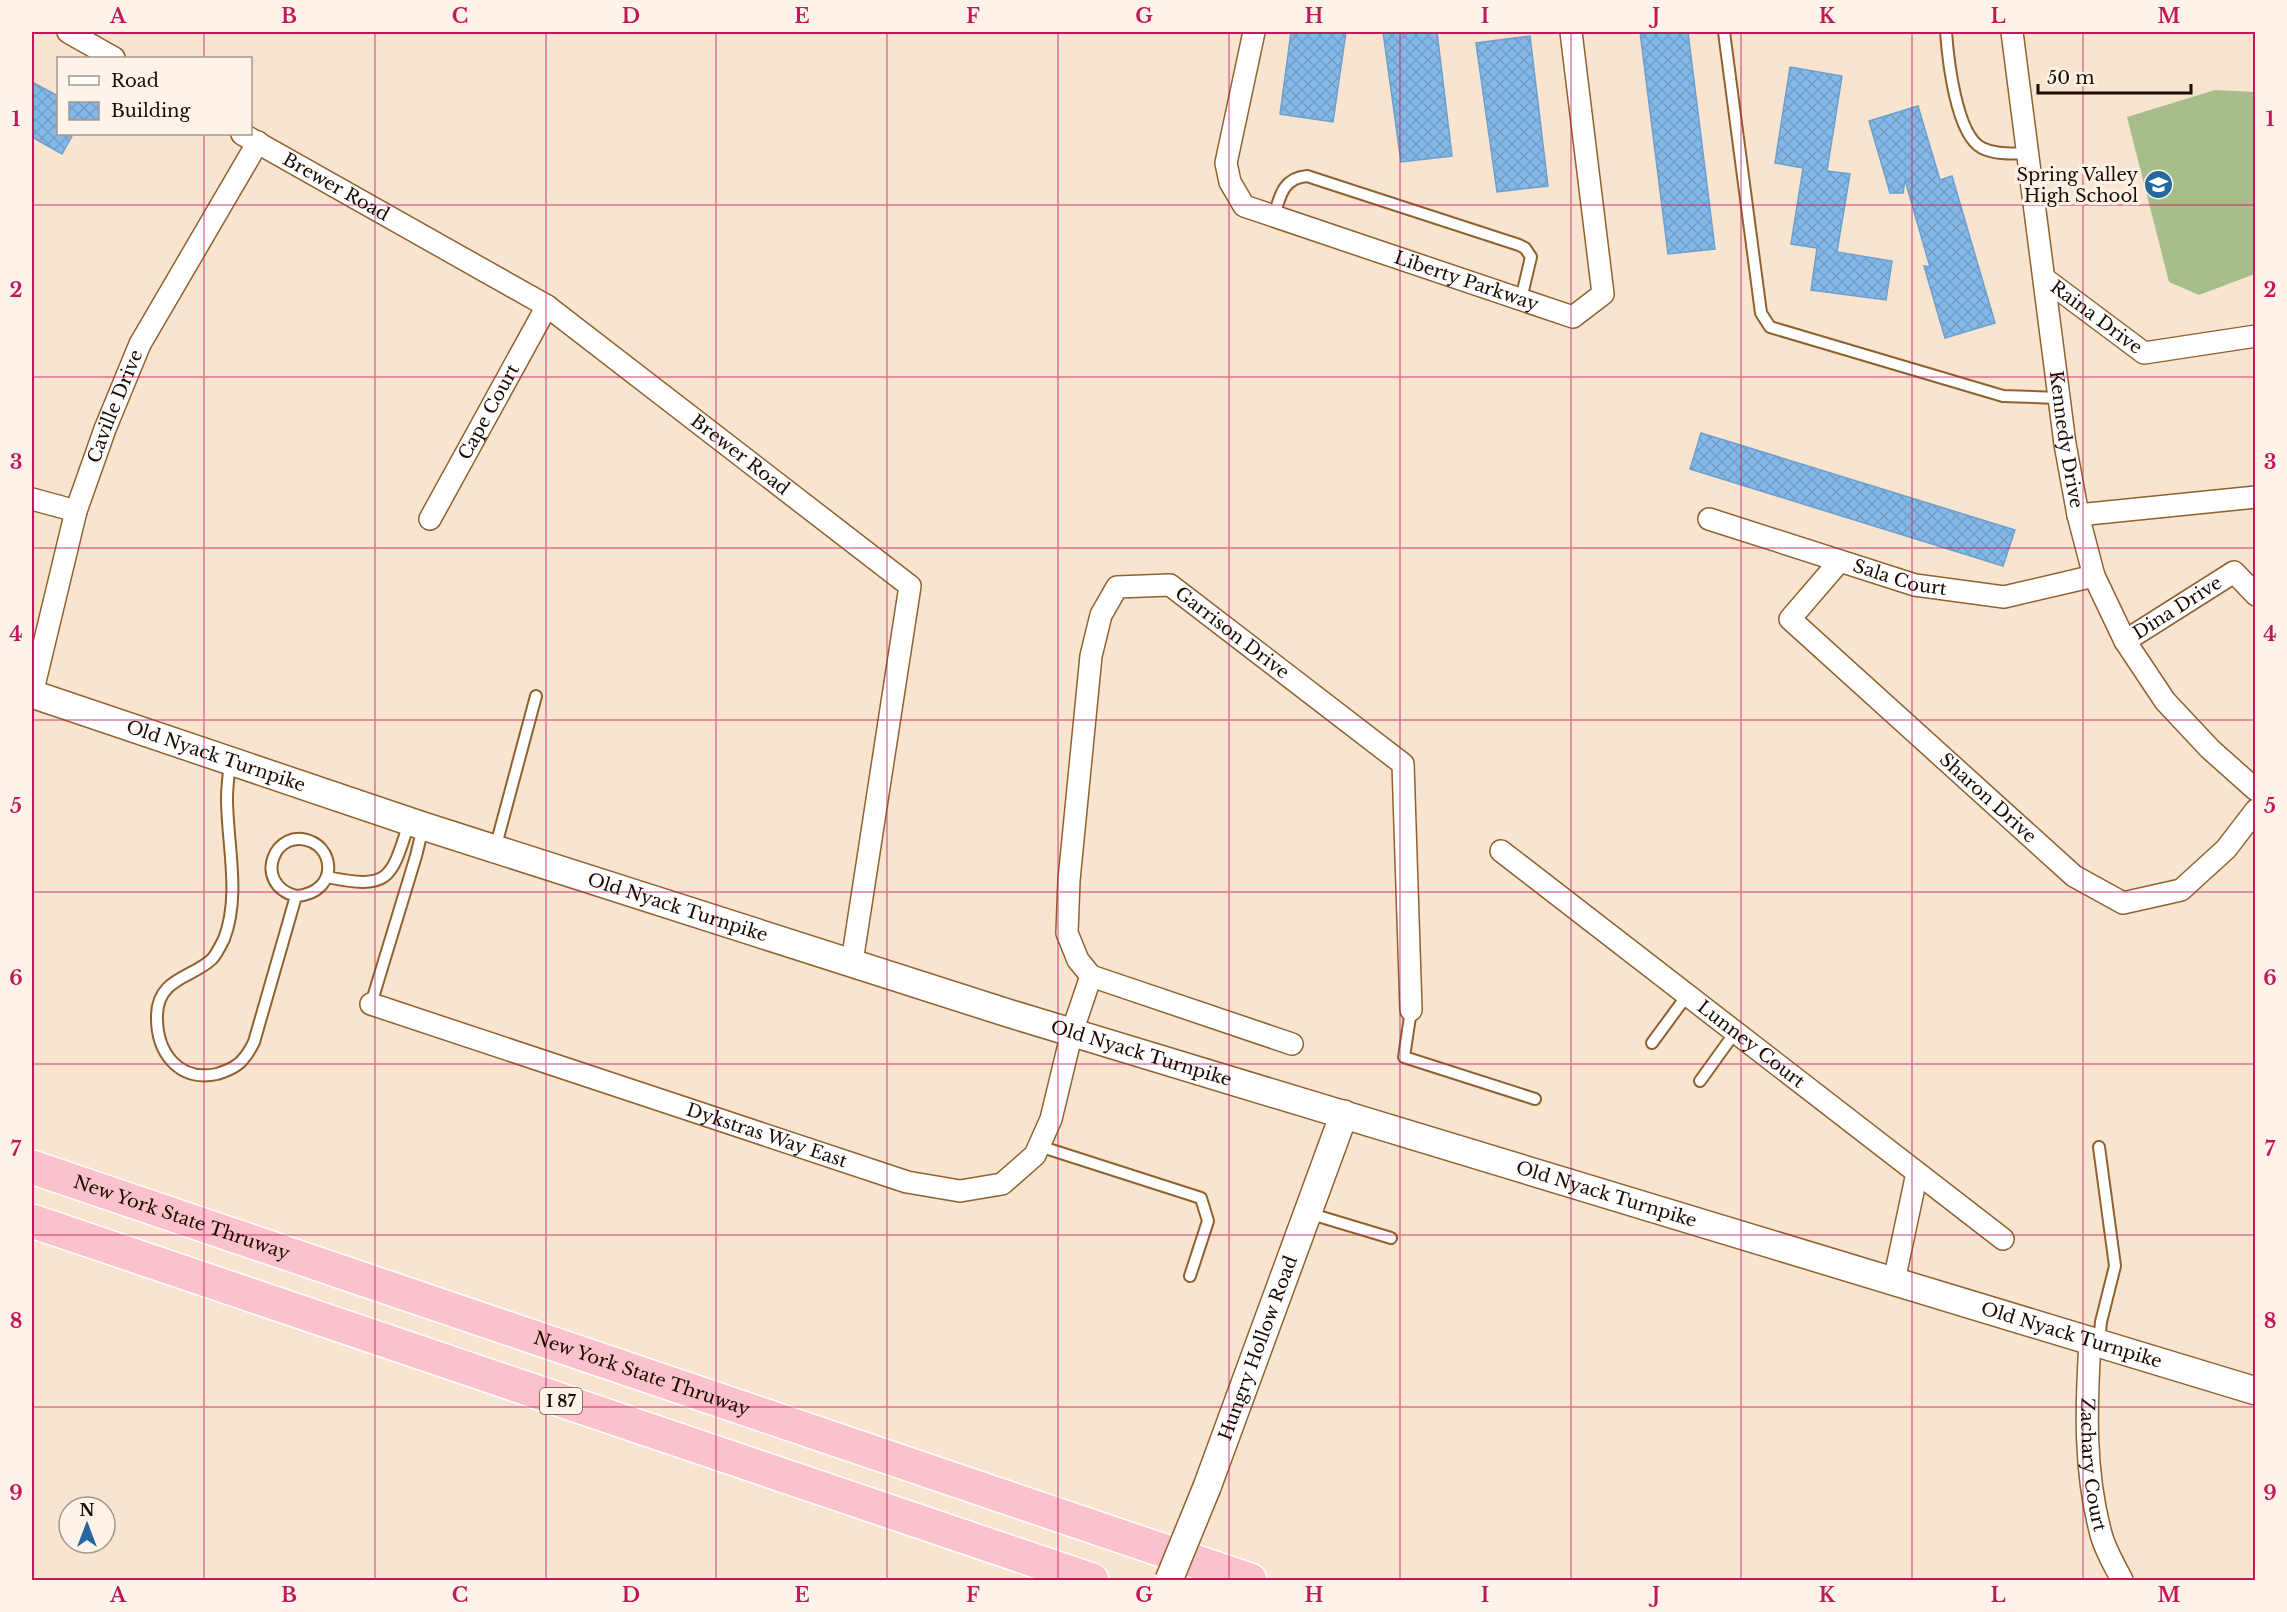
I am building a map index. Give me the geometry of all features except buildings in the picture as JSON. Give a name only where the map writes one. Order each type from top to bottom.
[{"type":"highway","name":"New York State Thruway","points":[[32,1167],[1250,1581]]},
{"type":"highway","name":"I 87","points":[[32,1221],[1092,1581]]},
{"type":"street","points":[[68,32],[112,57]]},
{"type":"street","name":"Liberty Parkway","points":[[1254,32],[1226,163],[1230,182],[1244,206],[1572,317],[1603,294],[1571,32]]},
{"type":"street","name":"Kennedy Drive","points":[[2012,32],[2045,279],[2058,398],[2078,515],[2094,576],[2125,641],[2165,701],[2210,749],[2256,790]]},
{"type":"street","name":"Brewer Road","points":[[250,138],[547,306],[910,586],[852,962]]},
{"type":"street","name":"Caville Drive","points":[[32,694],[76,511],[105,429],[140,344],[250,138]]},
{"type":"street","name":"Raina Drive","points":[[2045,279],[2144,353],[2256,336]]},
{"type":"street","name":"Cape Court","points":[[430,519],[547,306]]},
{"type":"street","points":[[2078,515],[2256,496]]},
{"type":"street","points":[[32,499],[76,511]]},
{"type":"street","name":"Sala Court","points":[[1709,519],[1915,585],[2004,597],[2094,576]]},
{"type":"street","name":"Sharon Drive","points":[[1839,562],[1790,619],[2074,876],[2123,903],[2181,890],[2226,849],[2256,810]]},
{"type":"street","name":"Dina Drive","points":[[2125,641],[2234,572],[2256,596]]},
{"type":"street","name":"Garrison Drive","points":[[1091,976],[1078,960],[1067,933],[1069,880],[1091,656],[1101,615],[1117,586],[1170,585],[1403,764],[1411,1010]]},
{"type":"street","name":"Old Nyack Turnpike","points":[[32,694],[416,824],[1072,1032],[1894,1281],[2094,1344],[2256,1391]]},
{"type":"street","name":"Lunney Court","points":[[1501,851],[2003,1239]]},
{"type":"street","points":[[1072,1032],[1091,976],[1292,1044]]},
{"type":"street","name":"Dykstras Way East","points":[[371,1004],[907,1182],[960,1191],[1002,1184],[1035,1155],[1051,1119],[1072,1032]]},
{"type":"street","name":"Hungry Hollow Road","points":[[1169,1581],[1207,1487],[1344,1114]]},
{"type":"street","points":[[1894,1281],[1917,1173]]},
{"type":"street","name":"Zachary Court","points":[[2094,1344],[2086,1407],[2088,1473],[2102,1536],[2122,1581]]},
{"type":"lane","points":[[1724,32],[1761,313],[1770,327],[2003,396],[2058,398]]},
{"type":"lane","points":[[1946,32],[1948,56],[1957,98],[1965,127],[1971,139],[1982,148],[1999,153],[2028,154]]},
{"type":"lane","points":[[1274,216],[1283,188],[1298,177],[1307,176],[1519,245],[1525,248],[1530,258],[1521,299]]},
{"type":"lane","points":[[495,849],[536,696]]},
{"type":"lane","points":[[231,761],[227,796],[231,906],[224,939],[212,959],[174,981],[162,995],[157,1012],[158,1030],[164,1053],[180,1070],[203,1077],[227,1071],[244,1060],[254,1042],[296,896]]},
{"type":"lane","points":[[327,877],[353,882],[372,882],[387,875],[396,864],[416,824]]},
{"type":"lane","points":[[371,1004],[413,868],[416,824]]},
{"type":"lane","points":[[305,840],[315,843],[327,858],[327,877],[315,892],[296,896],[287,894],[280,888],[271,873],[274,855],[287,842],[305,840]]},
{"type":"lane","points":[[1652,1043],[1688,994]]},
{"type":"lane","points":[[1411,1010],[1404,1057],[1535,1099]]},
{"type":"lane","points":[[1700,1081],[1736,1032]]},
{"type":"lane","points":[[1039,1146],[1202,1198],[1208,1221],[1190,1276]]},
{"type":"lane","points":[[2094,1344],[2115,1266],[2100,1147]]},
{"type":"lane","points":[[1308,1213],[1391,1238]]},
{"type":"green space","points":[[2215,90],[2255,92],[2255,274],[2199,295],[2169,282],[2127,117]]},
{"type":"place","name":"Spring Valley High School","points":[[2159,185]]}]
